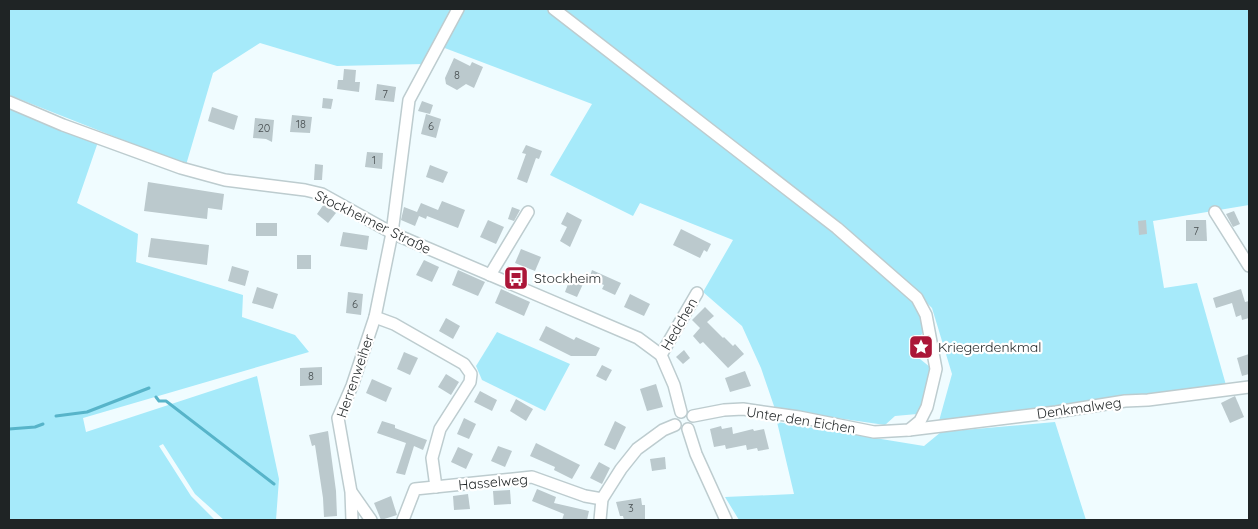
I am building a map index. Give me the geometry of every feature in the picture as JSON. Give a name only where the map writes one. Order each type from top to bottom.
[{"type":"street","name":"Herrenweiher","points":[[352,520],[351,492],[338,418],[352,386],[375,317],[392,233],[409,100],[458,9]]},
{"type":"street","points":[[554,9],[838,228],[917,298],[926,316],[936,369],[927,407],[920,421],[909,430]]},
{"type":"street","name":"Stockheimer Straße","points":[[9,102],[63,125],[180,168],[225,180],[305,190],[322,194],[392,233],[638,338],[660,355],[674,385],[681,412]]},
{"type":"street","points":[[490,275],[528,212]]},
{"type":"street","points":[[1215,212],[1249,266]]},
{"type":"street","name":"Hedchen","points":[[660,355],[697,293]]},
{"type":"street","points":[[375,317],[394,324],[464,364],[471,374],[470,382],[440,430],[432,458],[436,487]]},
{"type":"street","name":"Denkmalweg","points":[[909,430],[1056,412],[1124,401],[1248,389]]},
{"type":"street","name":"Unter den Eichen","points":[[693,416],[724,410],[743,410],[799,417],[874,432],[909,430]]},
{"type":"street","points":[[681,412],[687,412],[693,416],[692,426],[688,430],[679,429],[676,425],[675,418],[681,412]]},
{"type":"street","points":[[600,520],[602,500],[621,469],[637,449],[663,430],[676,425]]},
{"type":"street","points":[[688,430],[696,454],[726,520]]},
{"type":"street","name":"Hasselweg","points":[[403,520],[415,489],[532,477],[585,496],[602,500]]},
{"type":"street","points":[[351,492],[371,520]]},
{"type":"shaded area","points":[[9,9],[454,9],[424,64],[337,66],[260,43],[213,73],[186,165],[9,95]]},
{"type":"shaded area","points":[[462,9],[547,9],[572,30],[578,21],[565,9],[1249,9],[1249,205],[1153,221],[1164,288],[1197,283],[1226,385],[939,421],[952,374],[932,308],[868,247],[611,45],[602,51],[853,246],[926,315],[924,331],[910,351],[940,375],[928,413],[895,416],[885,425],[775,409],[761,368],[742,326],[703,292],[733,240],[640,203],[633,216],[550,175],[592,104],[442,47]]},
{"type":"shaded area","points":[[9,106],[98,142],[77,203],[138,234],[136,262],[243,295],[242,317],[295,335],[309,352],[83,418],[86,432],[257,376],[279,479],[276,520],[224,520],[195,494],[163,444],[159,446],[191,496],[215,520],[9,520]]},
{"type":"shaded area","points":[[497,332],[570,364],[545,411],[482,380],[476,366]]},
{"type":"shaded area","points":[[777,422],[924,446],[941,432],[1055,422],[1086,520],[739,520],[725,497],[794,494]]},
{"type":"building","points":[[454,58],[470,66],[472,62],[483,67],[474,88],[466,84],[457,90],[446,84],[445,78]]},
{"type":"building","points":[[344,69],[356,70],[355,82],[360,82],[359,92],[337,89],[338,80],[343,80]]},
{"type":"building","points":[[377,84],[396,87],[394,102],[375,100]]},
{"type":"building","points":[[323,98],[333,99],[331,109],[322,108]]},
{"type":"building","points":[[422,101],[433,105],[430,114],[418,111]]},
{"type":"building","points":[[212,107],[238,116],[234,130],[208,121]]},
{"type":"building","points":[[426,114],[441,119],[436,138],[421,134]]},
{"type":"building","points":[[292,115],[312,117],[310,133],[290,132]]},
{"type":"building","points":[[255,118],[274,120],[272,142],[266,139],[253,138]]},
{"type":"building","points":[[526,145],[542,151],[539,159],[536,158],[527,183],[517,179],[526,154],[522,153]]},
{"type":"building","points":[[367,152],[383,153],[382,169],[365,167]]},
{"type":"building","points":[[315,164],[323,165],[322,180],[314,180]]},
{"type":"building","points":[[430,165],[448,172],[443,183],[426,177]]},
{"type":"building","points":[[148,182],[224,194],[222,210],[208,208],[207,219],[144,211]]},
{"type":"building","points":[[442,201],[465,210],[458,228],[427,216],[426,219],[419,216],[415,226],[401,220],[404,207],[417,212],[421,203],[438,210]]},
{"type":"building","points":[[324,204],[336,213],[328,223],[317,214]]},
{"type":"building","points":[[512,207],[520,210],[514,221],[508,219]]},
{"type":"building","points":[[1234,211],[1240,224],[1233,227],[1226,214]]},
{"type":"building","points":[[567,212],[582,220],[570,247],[560,241],[567,227],[561,224]]},
{"type":"building","points":[[488,220],[504,227],[496,244],[480,237]]},
{"type":"building","points":[[1146,220],[1147,234],[1139,235],[1138,221]]},
{"type":"building","points":[[1186,220],[1206,220],[1207,241],[1186,241]]},
{"type":"building","points":[[256,223],[277,223],[277,236],[256,236]]},
{"type":"building","points":[[681,229],[711,244],[707,252],[704,250],[700,258],[673,245]]},
{"type":"building","points":[[343,232],[369,236],[367,250],[340,246]]},
{"type":"building","points":[[151,238],[209,245],[207,265],[148,257]]},
{"type":"building","points":[[521,249],[541,257],[535,271],[515,263]]},
{"type":"building","points":[[297,255],[311,255],[311,269],[297,269]]},
{"type":"building","points":[[424,260],[439,267],[432,282],[416,275]]},
{"type":"building","points":[[232,266],[249,271],[245,286],[228,281]]},
{"type":"building","points":[[458,270],[485,282],[478,296],[452,285]]},
{"type":"building","points":[[592,270],[621,283],[615,295],[602,289],[604,285],[589,279]]},
{"type":"building","points":[[570,279],[583,284],[577,297],[565,292]]},
{"type":"building","points":[[257,287],[278,294],[273,309],[252,303]]},
{"type":"building","points":[[501,289],[530,302],[524,316],[495,303]]},
{"type":"building","points":[[1241,289],[1245,302],[1249,301],[1249,318],[1242,320],[1241,315],[1236,317],[1232,303],[1216,308],[1213,298]]},
{"type":"building","points":[[348,292],[363,294],[361,315],[346,313]]},
{"type":"building","points":[[630,294],[650,304],[644,316],[624,307]]},
{"type":"building","points":[[705,307],[714,316],[707,322],[733,346],[735,344],[744,354],[728,368],[703,342],[700,344],[693,336],[700,328],[692,320]]},
{"type":"building","points":[[446,318],[460,326],[453,339],[439,331]]},
{"type":"building","points":[[546,326],[574,340],[576,337],[600,348],[596,356],[571,356],[539,340]]},
{"type":"building","points":[[684,350],[690,358],[683,364],[676,357]]},
{"type":"building","points":[[404,352],[418,358],[410,375],[397,369]]},
{"type":"building","points":[[1249,354],[1249,374],[1242,376],[1237,358]]},
{"type":"building","points":[[602,365],[612,370],[606,381],[596,376]]},
{"type":"building","points":[[322,367],[322,385],[300,386],[300,368]]},
{"type":"building","points":[[745,371],[751,386],[730,392],[725,378]]},
{"type":"building","points":[[446,374],[459,382],[451,395],[438,387]]},
{"type":"building","points":[[372,379],[392,388],[386,402],[366,393]]},
{"type":"building","points":[[656,384],[663,407],[647,411],[640,389]]},
{"type":"building","points":[[480,391],[497,400],[492,411],[474,402]]},
{"type":"building","points":[[1235,396],[1244,417],[1230,423],[1221,403]]},
{"type":"building","points":[[516,399],[533,409],[526,421],[510,411]]},
{"type":"building","points":[[464,418],[476,424],[469,439],[457,434]]},
{"type":"building","points":[[382,421],[427,440],[423,450],[414,446],[405,475],[396,473],[406,443],[377,433]]},
{"type":"building","points":[[615,421],[626,427],[615,450],[604,445]]},
{"type":"building","points":[[721,426],[722,429],[732,427],[733,434],[753,429],[754,431],[764,429],[769,449],[758,451],[757,448],[747,450],[746,445],[726,449],[725,445],[714,447],[710,429]]},
{"type":"building","points":[[328,431],[336,491],[337,516],[324,517],[315,445],[312,446],[309,435]]},
{"type":"building","points":[[536,443],[580,465],[572,479],[554,470],[555,467],[530,456]]},
{"type":"building","points":[[498,446],[512,451],[505,467],[491,461]]},
{"type":"building","points":[[458,447],[473,454],[466,469],[451,462]]},
{"type":"building","points":[[665,457],[666,469],[652,471],[650,459]]},
{"type":"building","points":[[599,462],[610,468],[602,484],[590,478]]},
{"type":"building","points":[[537,489],[556,497],[554,503],[589,511],[587,520],[562,520],[564,514],[532,501]]},
{"type":"building","points":[[510,490],[511,504],[494,505],[493,491]]},
{"type":"building","points":[[468,494],[470,509],[454,510],[453,496]]},
{"type":"building","points":[[391,496],[397,515],[381,520],[374,503]]},
{"type":"building","points":[[641,498],[642,505],[645,505],[645,520],[624,520],[623,516],[620,516],[616,502]]},
{"type":"waterway","points":[[56,416],[87,412],[149,388]]},
{"type":"waterway","points":[[156,397],[159,401],[166,401],[274,484]]},
{"type":"waterway","points":[[9,429],[35,427],[43,424]]},
{"type":"place","name":"Stockheim","points":[[516,278]]},
{"type":"place","name":"Kriegerdenkmal","points":[[921,347]]}]
